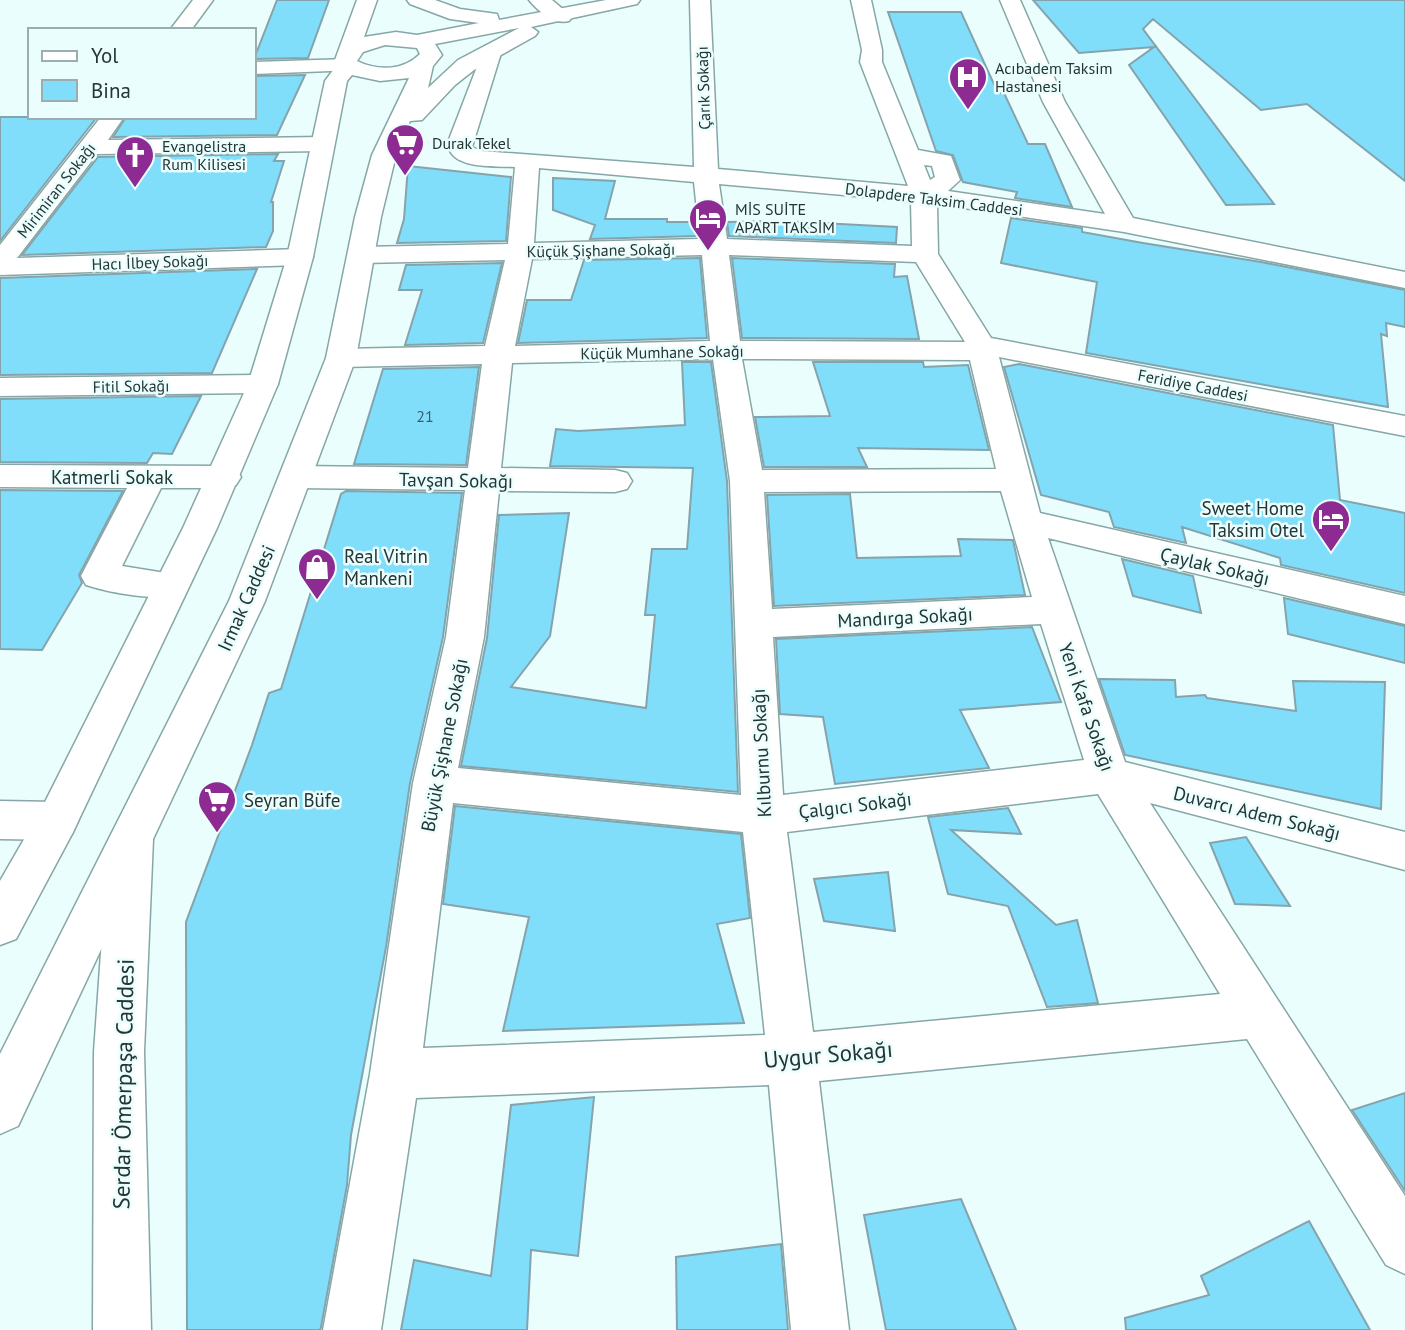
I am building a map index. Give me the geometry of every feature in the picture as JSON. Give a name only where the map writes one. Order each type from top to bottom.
[{"type":"street","points":[[182,28],[203,0]]},
{"type":"street","points":[[0,924],[57,821],[224,477],[263,384],[300,257],[318,180],[322,144],[336,82],[348,60],[367,0]]},
{"type":"street","points":[[401,0],[416,26],[415,41]]},
{"type":"street","points":[[417,0],[457,15],[536,17],[562,17],[597,5],[630,0]]},
{"type":"street","name":"Çarık Sokağı","points":[[701,0],[706,175]]},
{"type":"street","points":[[861,0],[872,50],[871,62],[908,155],[943,178]]},
{"type":"street","points":[[1010,0],[1054,102],[1125,224]]},
{"type":"street","points":[[348,60],[368,73],[399,73],[536,17]]},
{"type":"street","points":[[415,41],[536,17]]},
{"type":"street","points":[[395,134],[447,80],[536,17]]},
{"type":"street","points":[[256,68],[348,60],[370,42],[395,38],[415,41],[430,48],[431,55],[425,62]]},
{"type":"street","name":"Dolapdere Taksim Caddesi","points":[[492,50],[460,142],[460,151],[478,158],[528,159],[706,175],[943,178],[1125,224],[1405,280]]},
{"type":"street","name":"Irmak Caddesi","points":[[0,1108],[247,601],[341,358],[384,156],[407,102],[419,84],[425,62]]},
{"type":"street","name":"Mirimiran Sokağı","points":[[0,265],[111,119]]},
{"type":"street","points":[[90,147],[322,144]]},
{"type":"street","points":[[908,155],[942,161],[943,178],[925,254]]},
{"type":"street","name":"Büyük Şişhane Sokağı","points":[[352,1330],[395,1074],[434,783],[465,637],[498,355],[520,252],[528,159]]},
{"type":"street","name":"Kılburnu Sokağı","points":[[706,175],[726,350],[747,481],[763,816],[820,1330]]},
{"type":"street","name":"Küçük Şişhane Sokağı","points":[[361,255],[716,247],[925,254]]},
{"type":"street","name":"Yeni Kafa Sokağı","points":[[925,254],[982,348],[1025,521],[1109,775],[1405,1246]]},
{"type":"street","name":"Hacı İlbey Sokağı","points":[[0,265],[300,257]]},
{"type":"street","name":"Küçük Mumhane Sokağı","points":[[341,358],[982,348]]},
{"type":"street","name":"Feridiye Caddesi","points":[[982,348],[1405,426]]},
{"type":"street","name":"Fitil Sokağı","points":[[0,387],[263,384]]},
{"type":"street","name":"Katmerli Sokak","points":[[0,476],[224,477]]},
{"type":"street","name":"Tavşan Sokağı","points":[[297,477],[615,481]]},
{"type":"street","points":[[149,478],[99,576],[171,585]]},
{"type":"street","points":[[747,481],[1015,480]]},
{"type":"street","name":"Çaylak Sokağı","points":[[1025,521],[1405,610]]},
{"type":"street","name":"Mandırga Sokağı","points":[[755,624],[1055,610]]},
{"type":"street","name":"Çalgıcı Sokağı","points":[[434,783],[763,816],[1109,775]]},
{"type":"street","name":"Duvarcı Adem Sokağı","points":[[1109,775],[1405,851]]},
{"type":"street","points":[[0,820],[57,821]]},
{"type":"street","name":"Serdar Ömerpaşa Caddesi","points":[[122,1330],[120,1052],[131,839]]},
{"type":"street","name":"Uygur Sokağı","points":[[395,1074],[792,1059],[1259,1014]]},
{"type":"building","points":[[277,0],[329,0],[308,58],[256,59]]},
{"type":"building","points":[[1033,0],[1405,0],[1405,181],[1307,104],[1261,110],[1153,19],[1143,29],[1274,204],[1226,205],[1129,65],[1154,47],[1079,53]]},
{"type":"building","name":"Acıbadem Taksim Hastanesi","points":[[888,12],[961,12],[998,93],[1004,93],[1028,144],[1045,144],[1072,207],[1015,198],[1017,192],[963,182],[953,155],[936,151]]},
{"type":"building","points":[[305,75],[277,135],[113,137],[125,119],[256,119],[256,76]]},
{"type":"building","points":[[0,117],[95,119],[0,241]]},
{"type":"building","points":[[278,154],[274,161],[284,161],[271,202],[273,231],[266,247],[22,255],[98,157]]},
{"type":"building","points":[[408,166],[511,177],[506,241],[397,243],[404,219]]},
{"type":"building","points":[[553,178],[615,181],[605,219],[696,222],[697,236],[590,239],[595,225],[553,210]]},
{"type":"building","points":[[1011,218],[1082,228],[1082,232],[1261,262],[1405,290],[1405,327],[1386,323],[1387,336],[1381,334],[1388,407],[1086,353],[1097,282],[1001,263]]},
{"type":"building","points":[[783,221],[897,227],[896,243],[729,236],[727,222]]},
{"type":"building","points":[[700,258],[707,338],[518,343],[527,300],[571,300],[584,260]]},
{"type":"building","points":[[732,258],[895,264],[894,277],[907,276],[919,339],[742,338]]},
{"type":"building","points":[[502,263],[483,343],[405,345],[422,290],[399,290],[406,265]]},
{"type":"building","points":[[257,269],[212,373],[0,375],[0,278]]},
{"type":"building","points":[[682,362],[711,362],[727,481],[738,792],[461,766],[487,638],[499,515],[569,513],[550,636],[511,687],[646,708],[655,615],[645,615],[652,549],[687,549],[693,468],[550,466],[556,429],[578,431],[685,425]]},
{"type":"building","points":[[813,362],[923,362],[924,367],[968,365],[989,450],[858,448],[867,467],[764,467],[755,417],[830,416]]},
{"type":"building","points":[[1019,364],[1333,425],[1340,500],[1405,513],[1405,593],[1281,565],[1280,558],[1182,527],[1186,543],[1114,527],[1109,512],[1041,495],[1004,367]]},
{"type":"building","points":[[479,367],[466,465],[354,464],[383,369]]},
{"type":"building","points":[[201,396],[172,454],[153,453],[147,463],[0,462],[0,399]]},
{"type":"building","points":[[0,490],[123,491],[79,575],[82,583],[42,650],[0,649]]},
{"type":"building","points":[[346,491],[462,493],[443,637],[410,783],[386,947],[351,1135],[347,1185],[321,1327],[320,1330],[187,1330],[186,922],[269,693],[281,689],[341,494]]},
{"type":"building","points":[[850,494],[857,558],[961,556],[958,539],[1013,540],[1025,595],[774,606],[767,495]]},
{"type":"building","points":[[1122,559],[1193,576],[1201,613],[1133,596]]},
{"type":"building","points":[[1284,598],[1405,626],[1405,663],[1288,634]]},
{"type":"building","points":[[1032,627],[1061,702],[960,710],[989,768],[835,784],[823,717],[780,714],[776,639]]},
{"type":"building","points":[[1099,679],[1175,680],[1176,697],[1205,695],[1207,698],[1296,711],[1293,681],[1385,682],[1381,809],[1125,755]]},
{"type":"building","points":[[455,806],[741,834],[750,918],[717,924],[744,1023],[503,1031],[529,917],[443,904]]},
{"type":"building","points":[[1008,808],[1021,834],[951,830],[1056,925],[1077,920],[1098,1003],[1047,1007],[1008,906],[948,894],[928,817]]},
{"type":"building","points":[[1246,837],[1290,906],[1235,904],[1210,843]]},
{"type":"building","points":[[888,872],[895,931],[824,921],[814,879]]},
{"type":"building","points":[[1405,1093],[1405,1191],[1352,1110]]},
{"type":"building","points":[[594,1097],[578,1256],[531,1250],[527,1330],[401,1330],[414,1260],[491,1276],[511,1105]]},
{"type":"building","points":[[961,1199],[1016,1330],[886,1330],[864,1215]]},
{"type":"building","points":[[1309,1221],[1370,1330],[1126,1330],[1125,1318],[1209,1295],[1201,1276]]},
{"type":"building","points":[[781,1244],[788,1330],[677,1330],[676,1257]]},
{"type":"place","name":"Acıbadem Taksim Hastanesi","points":[[968,111]]},
{"type":"place","name":"Durak Tekel","points":[[405,177]]},
{"type":"place","name":"Evangelistra Rum Kilisesi","points":[[135,189]]},
{"type":"place","name":"MİS SUİTE APART TAKSİM","points":[[708,252]]},
{"type":"place","name":"Sweet Home Taksim Otel","points":[[1331,553]]},
{"type":"place","name":"Real Vitrin Mankeni","points":[[317,601]]},
{"type":"place","name":"Seyran Büfe","points":[[217,834]]}]
